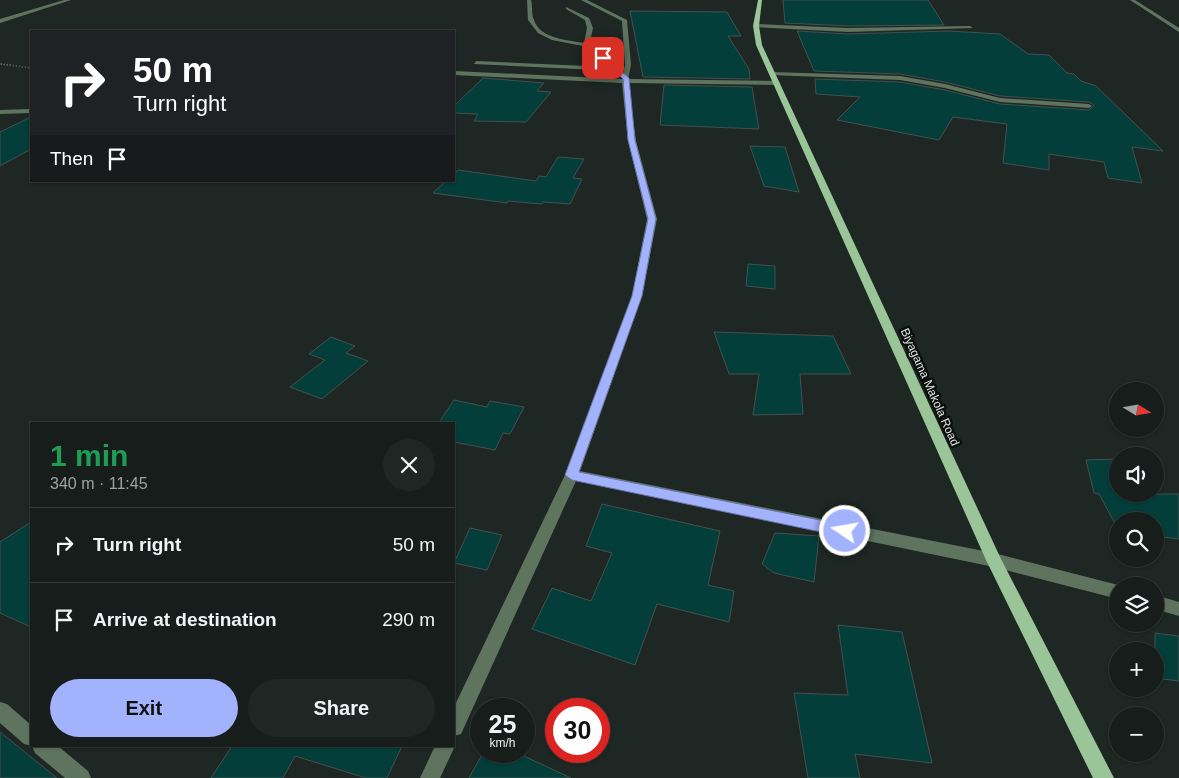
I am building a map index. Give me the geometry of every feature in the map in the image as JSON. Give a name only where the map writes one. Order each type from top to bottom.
[{"type":"main road","name":"Biyagama Makola Road","points":[[760,0],[756,26],[759,45],[994,560],[1104,778]]},
{"type":"street","points":[[0,21],[69,0]]},
{"type":"street","points":[[529,0],[531,21],[541,32],[558,40],[586,45],[616,69],[626,80]]},
{"type":"street","points":[[455,726],[572,475],[637,296],[652,219],[632,140],[626,80],[628,65],[624,20],[598,5],[583,0]]},
{"type":"street","points":[[1132,0],[1179,30]]},
{"type":"street","points":[[568,8],[587,19],[590,28],[586,45]]},
{"type":"street","points":[[756,26],[848,30],[970,28]]},
{"type":"street","points":[[476,64],[616,69]]},
{"type":"street","points":[[455,73],[626,80],[868,76],[900,78],[945,86],[1000,100],[1089,106]]},
{"type":"street","points":[[0,112],[30,111]]},
{"type":"street","points":[[572,475],[994,560],[1109,590]]},
{"type":"street","points":[[1164,605],[1179,609]]},
{"type":"street","points":[[0,711],[30,736]]},
{"type":"street","points":[[43,747],[81,778]]},
{"type":"street","points":[[430,778],[445,747]]},
{"type":"path","points":[[0,64],[30,68]]},
{"type":"building","points":[[783,0],[928,0],[944,25],[848,26],[785,23]]},
{"type":"building","points":[[630,11],[727,12],[741,36],[728,36],[749,69],[750,79],[643,77]]},
{"type":"building","points":[[797,31],[848,34],[948,31],[1000,34],[1028,54],[1049,55],[1067,73],[1074,74],[1081,81],[1096,86],[1163,151],[1132,147],[1142,183],[1108,178],[1104,162],[1049,154],[1049,170],[1003,163],[1007,124],[953,117],[939,140],[837,120],[860,97],[816,94],[815,79],[900,82],[945,90],[1000,104],[1089,110],[1094,105],[1089,102],[1000,96],[945,82],[900,74],[814,71]]},
{"type":"building","points":[[483,78],[544,83],[537,91],[551,92],[526,122],[474,121],[478,114],[455,113],[455,105]]},
{"type":"building","points":[[664,85],[752,87],[759,129],[660,125]]},
{"type":"building","points":[[30,117],[30,150],[0,166],[0,132]]},
{"type":"building","points":[[750,146],[785,147],[799,192],[764,186]]},
{"type":"building","points":[[558,157],[584,159],[573,178],[582,179],[570,204],[508,201],[507,203],[433,193],[445,182],[455,182],[455,173],[458,170],[536,181],[539,176],[546,177]]},
{"type":"building","points":[[748,264],[775,266],[775,289],[746,286]]},
{"type":"building","points":[[714,332],[833,336],[851,374],[800,374],[803,414],[753,415],[759,374],[729,374]]},
{"type":"building","points":[[331,337],[355,346],[346,353],[368,361],[322,399],[290,387],[325,360],[309,354]]},
{"type":"building","points":[[454,400],[487,407],[490,401],[524,407],[510,434],[503,433],[495,450],[455,442],[455,422],[439,422]]},
{"type":"building","points":[[1109,459],[1109,502],[1164,502],[1164,494],[1179,494],[1179,539],[1164,537],[1164,512],[1109,512],[1099,494],[1094,493],[1086,460]]},
{"type":"building","points":[[602,504],[720,531],[708,585],[734,591],[729,622],[657,604],[635,665],[532,629],[552,588],[591,601],[612,553],[586,546]]},
{"type":"building","points":[[30,523],[30,627],[0,613],[0,542]]},
{"type":"building","points":[[470,528],[502,535],[487,570],[455,563]]},
{"type":"building","points":[[775,533],[819,536],[814,582],[774,573],[762,564]]},
{"type":"building","points":[[838,625],[902,632],[932,763],[855,754],[860,778],[808,778],[794,693],[848,695]]},
{"type":"building","points":[[1155,633],[1179,636],[1179,681],[1164,679],[1164,642],[1155,642]]},
{"type":"building","points":[[0,732],[57,778],[0,778]]},
{"type":"building","points":[[231,747],[402,747],[387,778],[366,778],[295,756],[283,778],[211,778]]},
{"type":"building","points":[[535,761],[571,778],[469,778],[477,763],[535,763]]},
{"type":"route","points":[[603,58],[626,78],[632,140],[652,219],[637,296],[572,475],[845,531]]}]
